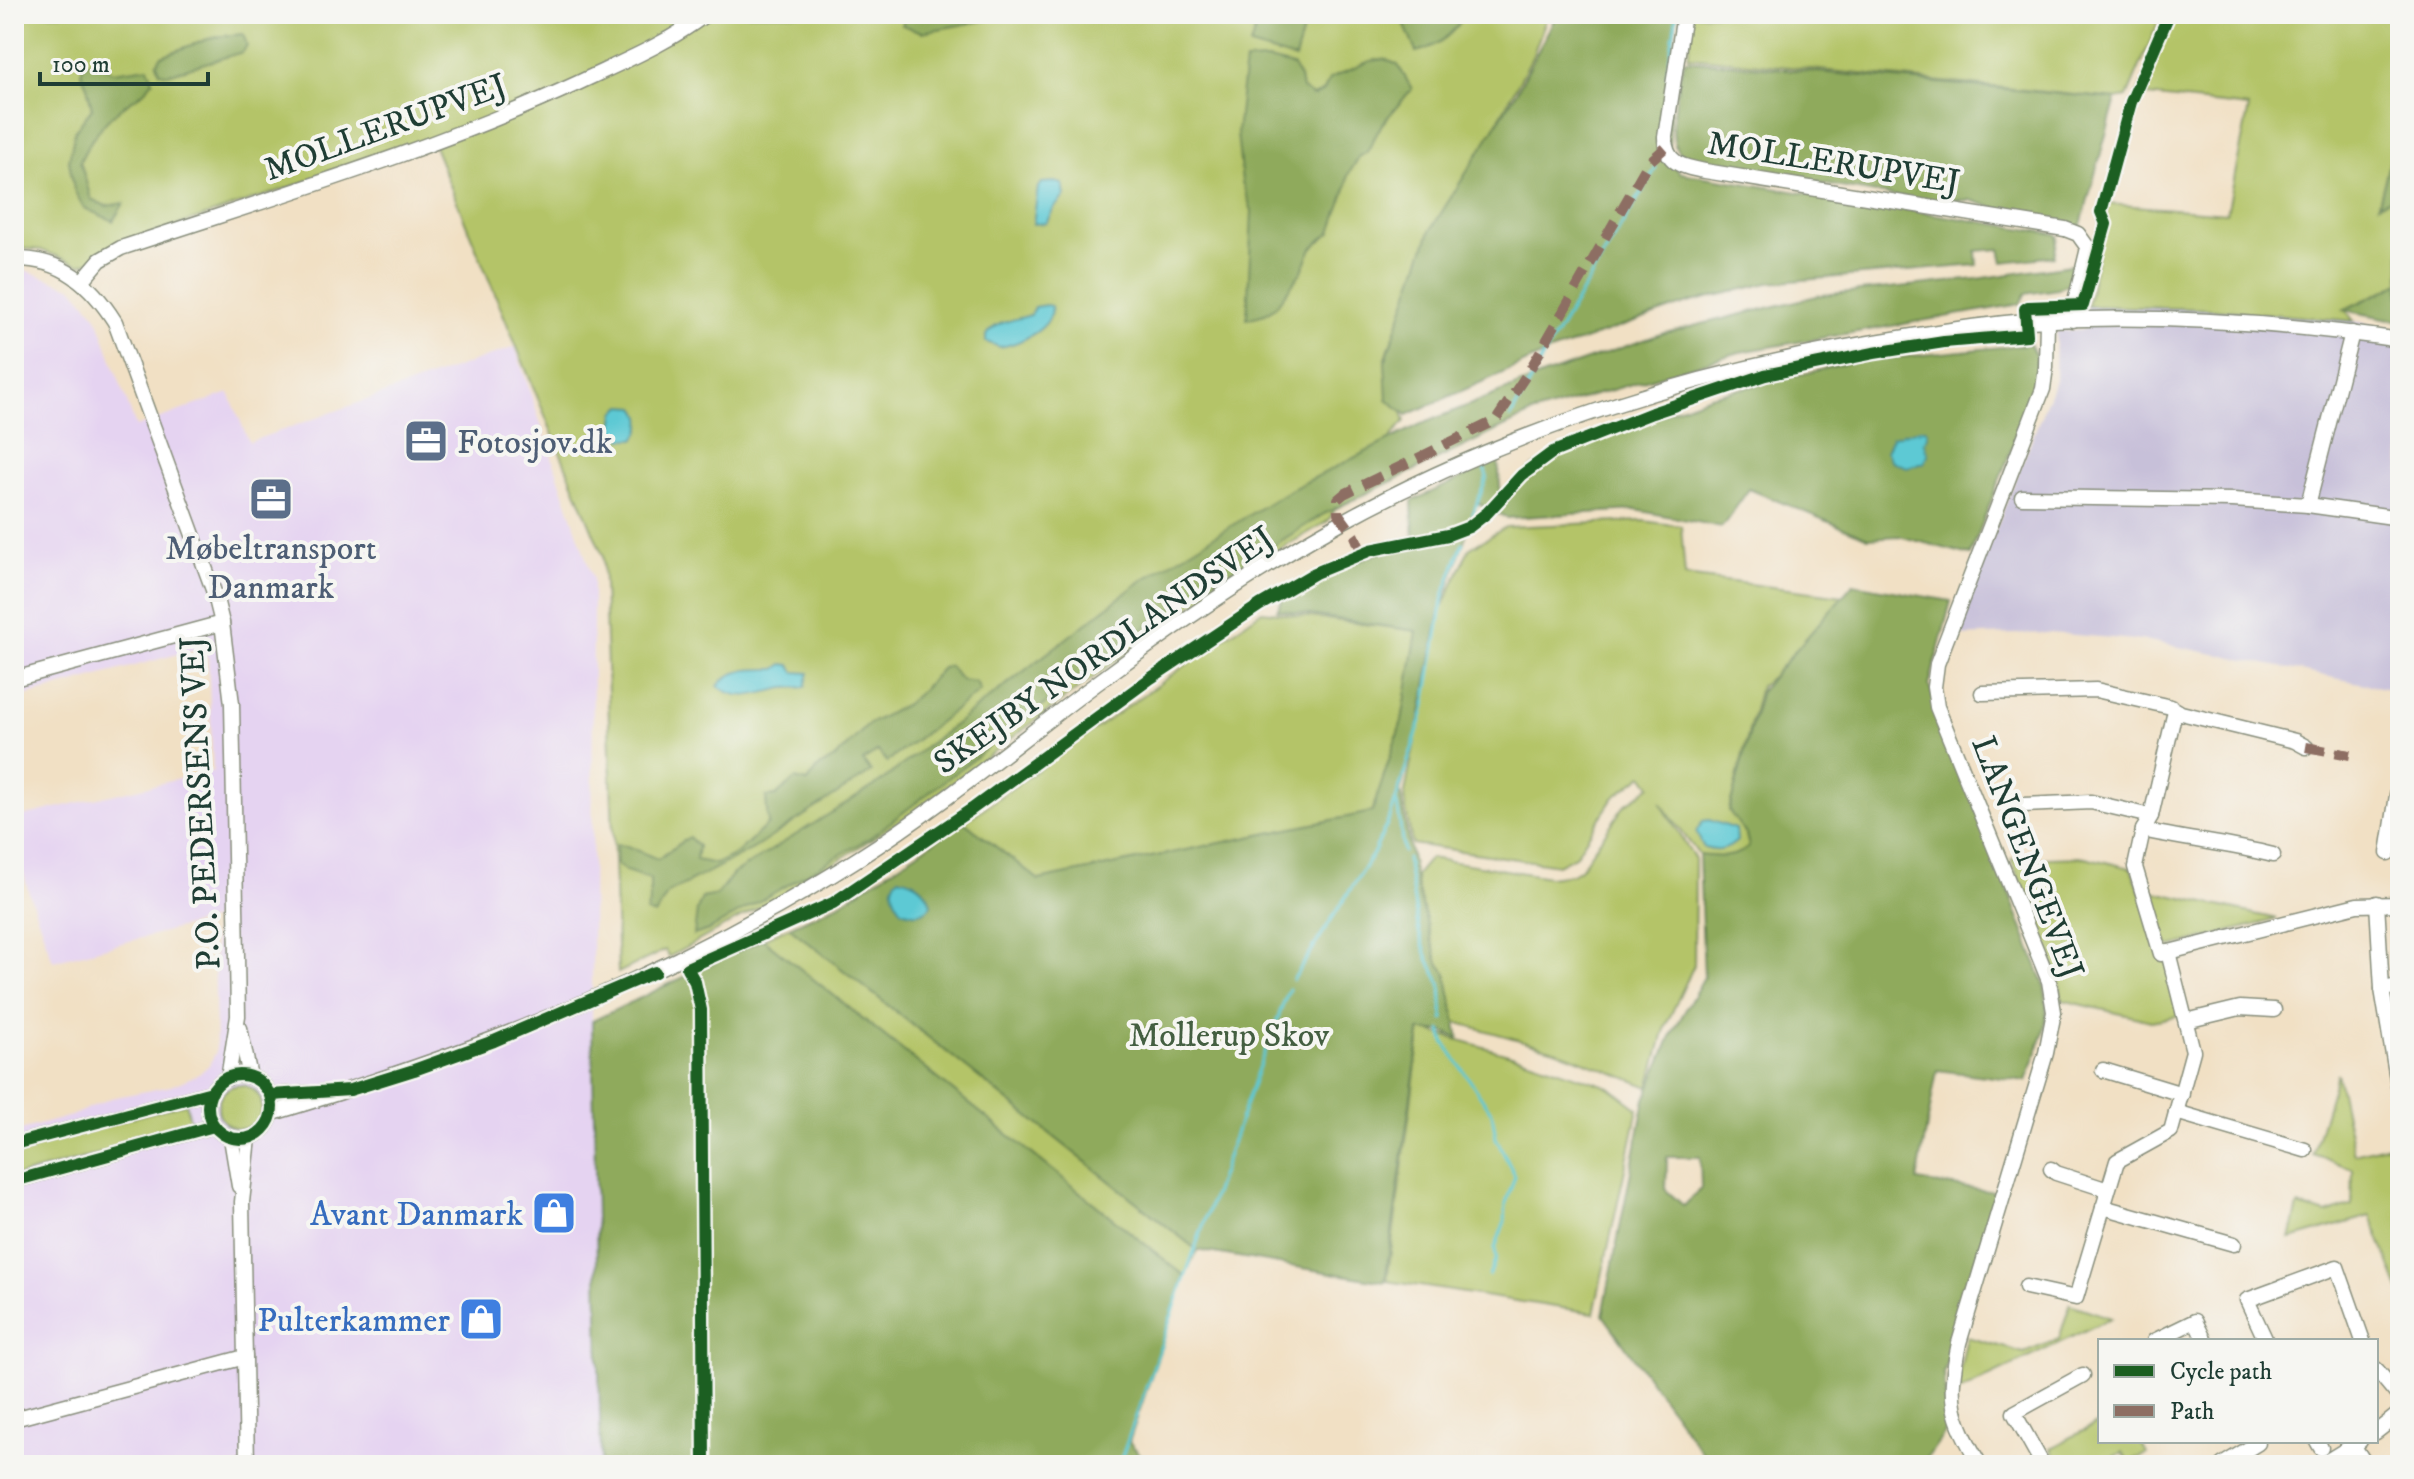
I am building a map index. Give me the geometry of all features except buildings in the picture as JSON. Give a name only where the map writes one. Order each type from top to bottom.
[{"type":"street","name":"MOLLERUPVEJ","points":[[83,280],[100,260],[121,248],[290,193],[534,103],[644,52],[688,28],[706,14]]},
{"type":"street","name":"MOLLERUPVEJ","points":[[1684,14],[1665,137],[1665,148],[1671,160],[1682,167],[2065,229],[2078,234],[2085,240],[2088,255],[2073,320]]},
{"type":"street","points":[[14,259],[46,263],[83,280]]},
{"type":"street","name":"P.O. PEDERSENS VEJ","points":[[83,280],[101,299],[115,322],[215,595],[222,623],[232,704],[238,1016],[250,1077]]},
{"type":"street","name":"SKEJBY NORDLANDSVEJ","points":[[273,1113],[494,1041],[570,1010],[655,972],[780,905],[860,858],[929,811],[1104,677],[1211,601],[1343,521],[1437,475],[1552,426],[1663,390],[1774,361],[1943,331],[2073,320],[2246,324],[2400,340]]},
{"type":"street","name":"LANGENGEVEJ","points":[[1980,1465],[1955,1418],[1951,1378],[2046,1053],[2054,1012],[2049,981],[1937,707],[1934,687],[1937,664],[2034,417],[2046,367],[2047,321]]},
{"type":"street","points":[[2308,505],[2352,333]]},
{"type":"street","points":[[2022,497],[2157,497],[2308,505],[2400,518]]},
{"type":"street","points":[[14,679],[222,623]]},
{"type":"street","points":[[1982,693],[2096,690],[2171,707],[2175,711],[2295,741],[2306,747]]},
{"type":"street","points":[[2175,711],[2151,816],[2143,830],[2135,867],[2161,954],[2345,907],[2400,904]]},
{"type":"street","points":[[2388,853],[2400,776]]},
{"type":"street","points":[[2024,805],[2080,801],[2151,816]]},
{"type":"street","points":[[2143,830],[2229,844],[2273,855]]},
{"type":"street","points":[[2377,903],[2382,989],[2400,1097]]},
{"type":"street","points":[[2026,1287],[2076,1298],[2117,1161],[2171,1131],[2193,1051],[2168,952]]},
{"type":"street","points":[[2382,989],[2400,986]]},
{"type":"street","points":[[2186,1021],[2240,1008],[2274,1010]]},
{"type":"street","name":"P.O. PEDERSENS VEJ","points":[[228,1078],[238,1016]]},
{"type":"street","points":[[2103,1070],[2182,1094]]},
{"type":"street","points":[[250,1077],[259,1081],[271,1095],[273,1113],[264,1129],[249,1138],[231,1138],[214,1126],[208,1109],[212,1092],[228,1078],[250,1077]]},
{"type":"street","name":"SKEJBY NORDLANDSVEJ","points":[[271,1095],[350,1090]]},
{"type":"street","points":[[14,1144],[212,1092]]},
{"type":"street","points":[[2176,1112],[2305,1150]]},
{"type":"street","points":[[14,1181],[214,1126]]},
{"type":"street","points":[[231,1138],[242,1202]]},
{"type":"street","points":[[247,1465],[242,1202],[249,1138]]},
{"type":"street","points":[[2051,1169],[2108,1190]]},
{"type":"street","points":[[2103,1207],[2234,1244]]},
{"type":"street","points":[[2265,1339],[2247,1300],[2337,1267],[2362,1339]]},
{"type":"street","points":[[2158,1339],[2195,1321],[2204,1339]]},
{"type":"street","points":[[14,1419],[245,1357]]},
{"type":"street","points":[[2378,1371],[2400,1398]]},
{"type":"street","points":[[2043,1465],[2014,1413],[2083,1375]]},
{"type":"street","points":[[2378,1430],[2400,1413]]},
{"type":"street","points":[[2222,1465],[2258,1443]]},
{"type":"street","points":[[2321,1465],[2357,1443],[2366,1465]]},
{"type":"shaded area","points":[[14,266],[73,288],[96,315],[136,427],[229,393],[249,442],[515,347],[593,579],[592,1021],[601,1465],[14,1465],[14,1132],[71,1116],[111,1098],[171,1086],[199,1074],[209,1065],[216,1052],[214,919],[53,961],[14,838],[14,818],[213,771],[208,657],[196,649],[14,699]]},
{"type":"shaded area","points":[[2087,306],[2212,309],[2354,321],[2400,330],[2400,691],[2149,641],[2050,633],[1953,636],[2055,381],[2056,331],[2085,329]]},
{"type":"green space","points":[[14,14],[1548,14],[1532,57],[1447,217],[1389,348],[1385,362],[1405,421],[1350,485],[1328,521],[1242,572],[1172,619],[906,817],[800,885],[669,957],[665,950],[618,973],[603,556],[431,139],[103,251],[80,265],[41,250],[14,248]]},
{"type":"green space","points":[[907,14],[1020,14],[922,32],[902,25]]},
{"type":"green space","points":[[1260,14],[1329,14],[1304,27],[1295,59],[1250,46]]},
{"type":"green space","points":[[1400,14],[1465,14],[1444,39],[1416,52]]},
{"type":"green space","points":[[1557,14],[1677,14],[1671,59],[1669,162],[1681,173],[2056,234],[2054,256],[2003,262],[2000,249],[1976,251],[1977,265],[1768,283],[1691,302],[1550,352],[1407,415],[1387,399],[1385,362],[1430,231],[1516,93]]},
{"type":"green space","points":[[1693,14],[2162,14],[2127,97],[2116,99],[1688,57]]},
{"type":"green space","points":[[2175,14],[2400,14],[2400,119],[2379,203],[2400,195],[2400,283],[2345,309],[2354,321],[2212,309],[2087,306],[2108,204],[2227,213],[2249,107],[2137,95]]},
{"type":"green space","points":[[243,34],[247,45],[243,52],[168,74],[160,72],[157,63],[161,56],[213,37]]},
{"type":"green space","points":[[1385,59],[1398,65],[1412,89],[1382,124],[1367,152],[1359,157],[1348,175],[1331,232],[1312,248],[1302,271],[1275,307],[1265,314],[1247,319],[1252,211],[1242,182],[1237,133],[1245,61],[1269,60],[1293,66],[1302,89],[1313,96],[1324,91],[1329,79],[1370,61]]},
{"type":"green space","points":[[1685,60],[2116,99],[2080,228],[2017,215],[1970,200],[1923,201],[1687,161],[1676,147],[1673,127],[1677,90]]},
{"type":"green space","points":[[98,61],[113,72],[148,67],[153,81],[104,124],[80,161],[91,199],[106,206],[124,203],[113,221],[84,208],[74,190],[69,161],[75,130],[92,109],[81,72],[84,64]]},
{"type":"green space","points":[[2400,119],[2400,195],[2379,204]]},
{"type":"green space","points":[[2071,265],[2070,283],[2058,289],[2025,294],[2020,304],[1740,352],[1531,414],[1324,514],[1158,618],[871,837],[709,930],[694,935],[702,898],[717,895],[733,874],[879,783],[1141,581],[1288,491],[1419,425],[1544,375],[1661,334],[1821,295],[1977,279]]},
{"type":"green space","points":[[2400,283],[2400,321],[2344,310]]},
{"type":"green space","name":"Mollerup Skov","points":[[2030,344],[2037,358],[2034,391],[1970,555],[1899,536],[1868,538],[1749,489],[1722,527],[1636,510],[1507,518],[1477,503],[1439,616],[1418,730],[1400,792],[1416,884],[1437,960],[1446,973],[1459,1038],[1441,1031],[1420,1031],[1385,1282],[1197,1250],[789,927],[839,904],[964,822],[1039,880],[1372,812],[1402,721],[1417,631],[1277,610],[1285,595],[1333,570],[1379,553],[1414,547],[1412,501],[1498,461],[1501,498],[1532,467],[1570,447],[1710,396],[1853,362]]},
{"type":"green space","points":[[1643,521],[1681,526],[1685,576],[1843,596],[1775,674],[1760,686],[1729,810],[1746,834],[1749,847],[1725,857],[1699,855],[1660,802],[1695,859],[1694,965],[1666,1025],[1649,1087],[1555,1050],[1455,1022],[1446,973],[1437,960],[1416,875],[1430,858],[1549,877],[1572,874],[1580,869],[1625,805],[1651,786],[1643,775],[1613,798],[1575,856],[1558,865],[1412,844],[1404,798],[1439,616],[1469,549],[1506,527]]},
{"type":"green space","points":[[1853,584],[1951,601],[1929,686],[2044,984],[2046,1022],[2026,1081],[1937,1070],[1917,1181],[1996,1192],[1944,1372],[1947,1430],[1922,1465],[1711,1465],[1603,1315],[1645,1099],[1672,1034],[1704,977],[1699,855],[1732,855],[1749,847],[1746,834],[1729,811],[1761,690]],"holes":[[[1667,1157],[1700,1157],[1701,1188],[1684,1206],[1666,1190]]]},
{"type":"green space","points":[[1262,611],[1418,631],[1402,721],[1372,812],[1039,880],[964,822]]},
{"type":"green space","points":[[949,666],[961,680],[976,682],[980,691],[887,762],[878,751],[863,761],[871,772],[753,849],[668,893],[655,915],[646,912],[650,901],[650,879],[617,865],[616,845],[627,846],[658,859],[689,837],[698,846],[696,860],[716,864],[737,853],[768,824],[766,797],[776,796],[795,779],[808,782],[816,769],[836,757],[869,724],[906,704],[942,668]]},
{"type":"green space","points":[[2085,857],[2131,868],[2167,957],[2180,1016],[2151,1021],[2062,1000],[2059,978],[2011,859]]},
{"type":"green space","points":[[2147,890],[2277,919],[2172,947],[2160,941]]},
{"type":"green space","points":[[789,927],[1197,1250],[1185,1276],[763,939]]},
{"type":"green space","points":[[763,939],[1185,1276],[1129,1442],[1150,1465],[601,1465],[592,1021]]},
{"type":"green space","points":[[1421,1029],[1609,1087],[1638,1109],[1594,1313],[1387,1281]]},
{"type":"green space","points":[[2337,1073],[2354,1154],[2400,1142],[2393,1169],[2400,1190],[2400,1292],[2371,1216],[2290,1239],[2298,1206],[2327,1214],[2352,1205],[2353,1169],[2313,1154]]},
{"type":"green space","points":[[240,1085],[256,1091],[262,1107],[256,1123],[240,1129],[224,1123],[218,1107],[224,1091]]},
{"type":"green space","points":[[186,1103],[192,1129],[14,1177],[14,1149]]},
{"type":"green space","points":[[2070,1304],[2111,1318],[1955,1393],[1967,1337],[2024,1353],[2059,1339]]},
{"type":"green space","points":[[2098,1423],[2098,1443],[2141,1443],[2147,1454],[2129,1462],[2123,1452],[2099,1465],[2060,1465],[2051,1448]]},
{"type":"water","points":[[1042,183],[1063,184],[1065,196],[1046,223],[1033,224],[1038,187]]},
{"type":"water","points":[[1051,306],[1051,314],[1034,334],[1000,347],[986,342],[986,335],[995,327],[1031,315],[1034,307]]},
{"type":"water","points":[[622,406],[636,407],[640,415],[641,427],[635,439],[622,439],[613,428],[615,413]]},
{"type":"water","points":[[1926,429],[1928,435],[1924,442],[1928,455],[1924,463],[1907,467],[1891,461],[1886,451],[1892,437]]},
{"type":"water","points":[[783,664],[790,665],[795,672],[809,673],[805,687],[743,696],[718,686],[737,672],[776,669]]},
{"type":"water","points":[[1703,821],[1736,829],[1737,841],[1722,850],[1704,848],[1696,832]]},
{"type":"water","points":[[899,877],[910,880],[924,890],[931,905],[928,909],[918,913],[902,910],[894,898],[893,889]]},
{"type":"waterway","points":[[1667,75],[1677,14]]},
{"type":"waterway","points":[[1511,417],[1544,355],[1656,168]]},
{"type":"waterway","points":[[1471,519],[1487,477],[1484,468]]},
{"type":"waterway","points":[[1293,980],[1373,854],[1391,815],[1424,711],[1444,595],[1463,543]]},
{"type":"waterway","points":[[1396,801],[1404,852]]},
{"type":"waterway","points":[[1407,858],[1419,932],[1441,984],[1443,1019]]},
{"type":"waterway","points":[[1119,1465],[1289,989]]},
{"type":"waterway","points":[[1441,1031],[1444,1042],[1492,1113],[1496,1138],[1515,1176],[1489,1276]]},
{"type":"marked path","points":[[1362,553],[1355,536],[1338,513],[1338,499],[1496,420],[1529,371],[1648,163],[1665,148]]},
{"type":"marked path","points":[[2306,747],[2350,755]]},
{"type":"cycle path","points":[[704,1465],[701,1010],[695,982],[687,968],[833,903],[972,809],[1151,678],[1260,605],[1315,573],[1371,550],[1448,535],[1469,527],[1487,513],[1522,475],[1553,452],[1652,413],[1765,375],[1944,342],[2027,335],[2025,309],[2028,307],[2083,305],[2106,224],[2101,212],[2131,102],[2169,14]]},
{"type":"cycle path","points":[[271,1095],[350,1090],[414,1070],[494,1041],[655,972]]},
{"type":"cycle path","points":[[240,1075],[263,1084],[272,1107],[263,1130],[240,1139],[217,1130],[208,1107],[217,1084],[240,1075]]},
{"type":"cycle path","points":[[14,1144],[212,1092]]},
{"type":"cycle path","points":[[14,1181],[214,1126]]},
{"type":"place","name":"Fotosjov.dk","points":[[426,441]]},
{"type":"place","name":"Møbeltransport Danmark","points":[[271,499]]},
{"type":"place","name":"Avant Danmark","points":[[554,1213]]},
{"type":"place","name":"Pulterkammer","points":[[481,1319]]}]
